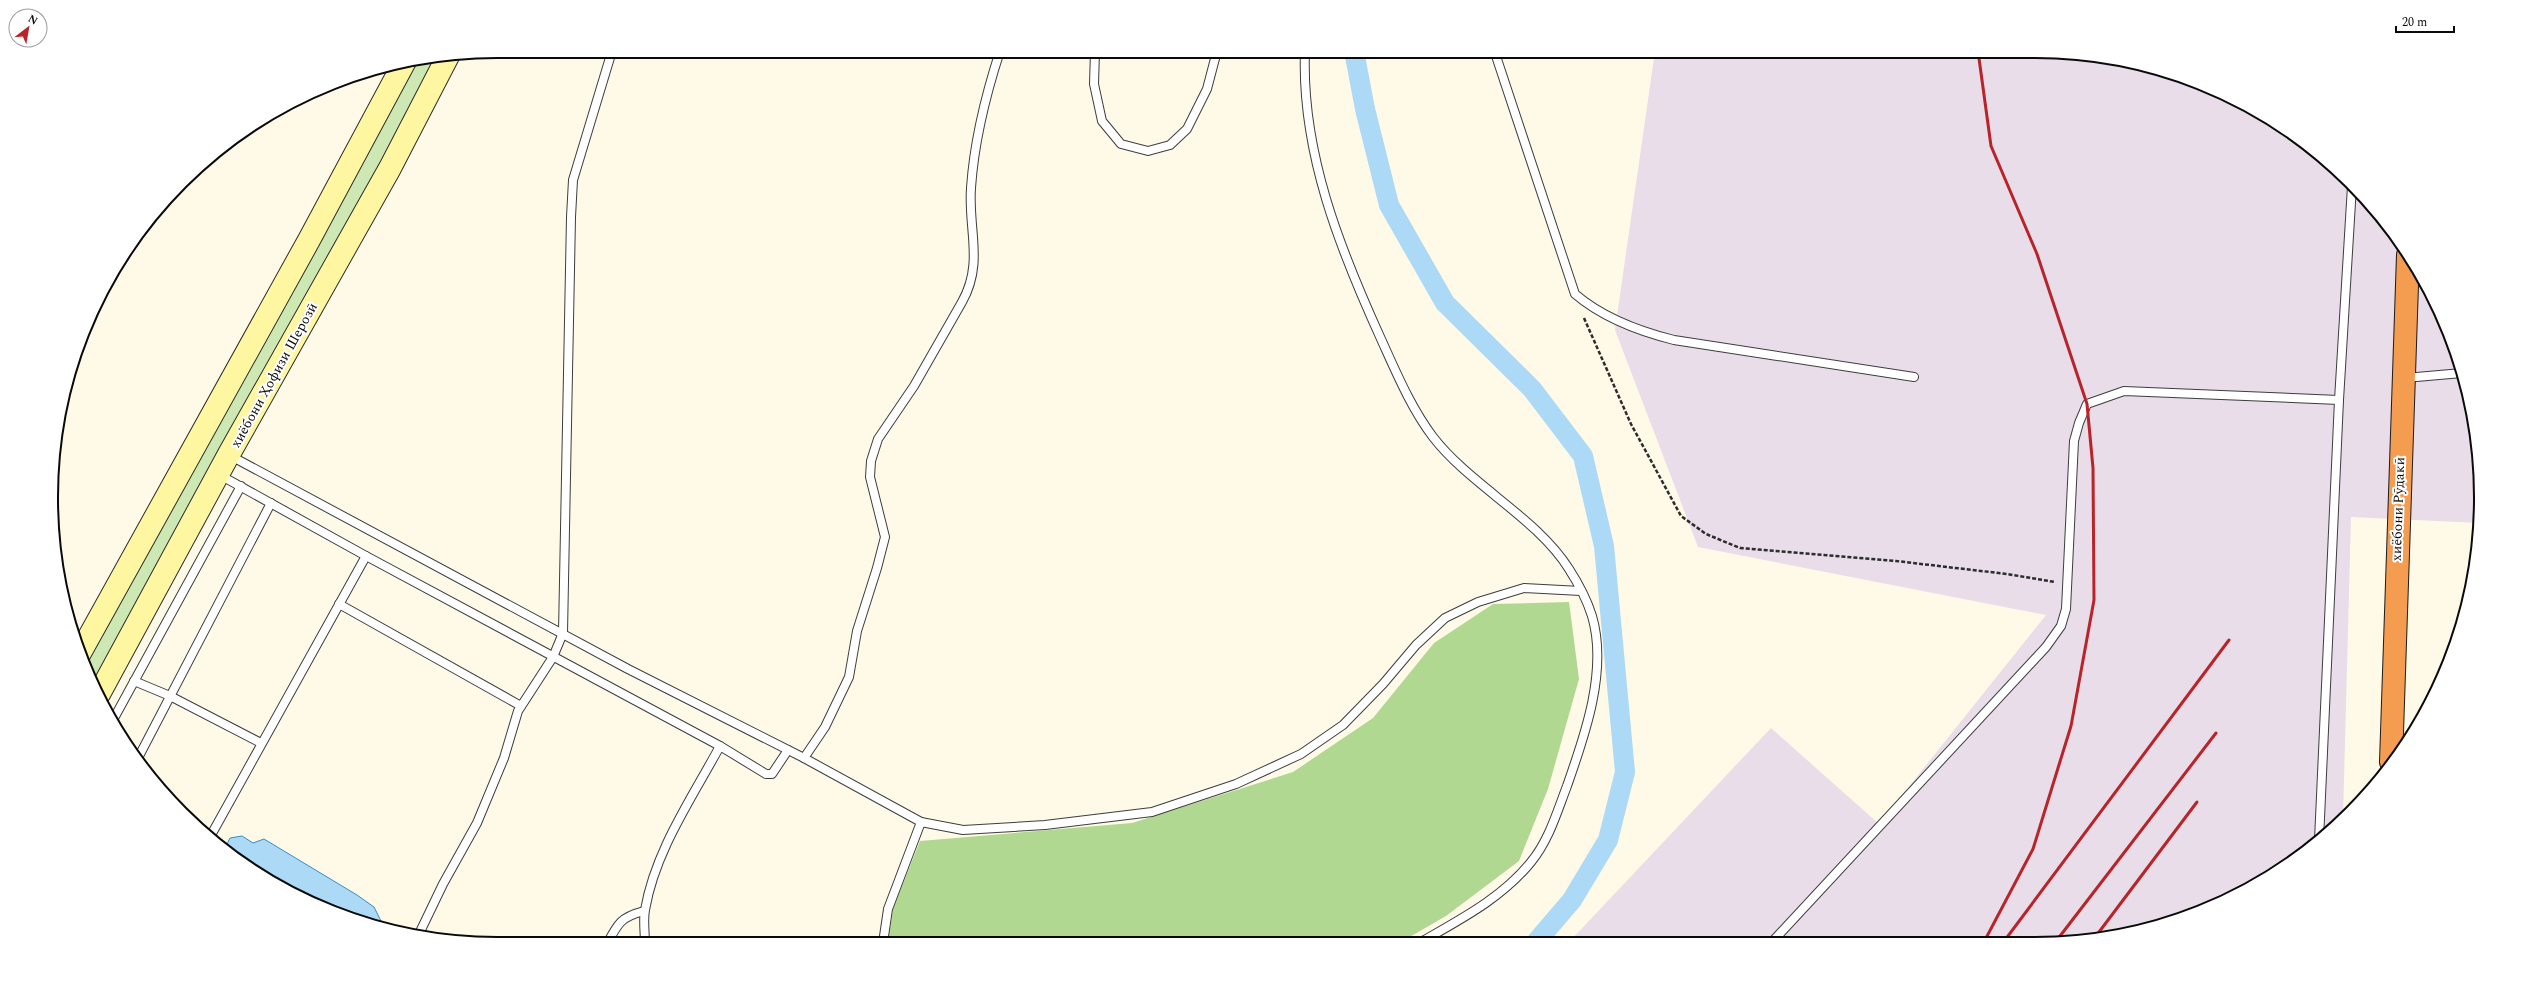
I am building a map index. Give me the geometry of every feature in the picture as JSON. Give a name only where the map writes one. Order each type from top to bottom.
[{"type":"highway","name":"хиёбони Рӯдакӣ","points":[[2391,754],[2402,378],[2407,265]]},
{"type":"main road","name":"хиёбони Ҳофизи Шерозӣ","points":[[102,689],[229,454],[390,168],[445,61]]},
{"type":"main road","points":[[84,647],[309,240],[401,69]]},
{"type":"lane","points":[[422,930],[443,884],[477,823],[504,758],[521,706],[553,657],[563,633],[570,217],[573,180],[610,58]]},
{"type":"lane","points":[[804,758],[825,728],[849,677],[857,631],[885,537],[870,477],[871,461],[878,439],[914,386],[969,290],[974,270],[971,216],[972,177],[992,73],[997,58]]},
{"type":"lane","points":[[1095,58],[1094,84],[1102,121],[1122,144],[1148,151],[1170,145],[1187,129],[1207,89],[1215,58]]},
{"type":"lane","points":[[1305,58],[1308,126],[1328,207],[1359,292],[1400,383],[1433,436],[1462,468],[1511,508],[1556,551],[1581,591],[1592,617],[1596,655],[1594,687],[1585,734],[1545,842],[1532,861],[1497,896],[1429,937]]},
{"type":"lane","points":[[1497,58],[1574,294],[1599,312],[1645,332],[1674,340],[1914,377]]},
{"type":"lane","points":[[2319,832],[2339,400],[2352,194]]},
{"type":"lane","points":[[2402,378],[2456,374]]},
{"type":"lane","points":[[1777,937],[2046,647],[2061,626],[2066,609],[2068,584],[2074,441],[2078,423],[2087,404],[2124,391],[2339,400]]},
{"type":"lane","points":[[229,454],[563,633],[804,758],[922,822],[963,830],[1045,825],[1152,812],[1236,784],[1301,754],[1343,726],[1383,684],[1416,645],[1445,618],[1478,602],[1524,588],[1581,591]]},
{"type":"lane","points":[[218,474],[366,556],[720,746],[766,774],[772,774],[788,750]]},
{"type":"lane","points":[[116,715],[241,486]]},
{"type":"lane","points":[[140,753],[271,503]]},
{"type":"lane","points":[[213,832],[366,556]]},
{"type":"lane","points":[[339,604],[521,706]]},
{"type":"lane","points":[[134,682],[170,696],[261,743]]},
{"type":"lane","points":[[645,937],[644,911],[651,886],[668,841],[720,746]]},
{"type":"lane","points":[[884,937],[888,909],[922,822]]},
{"type":"lane","points":[[610,937],[616,926],[626,916],[644,911]]},
{"type":"path","points":[[1574,294],[1631,424],[1681,516],[1706,534],[1740,548],[1896,561],[2007,574],[2068,584]]},
{"type":"shaded area","points":[[1654,58],[2034,58],[2063,59],[2120,66],[2176,81],[2203,91],[2229,103],[2279,132],[2324,167],[2365,208],[2383,230],[2400,253],[2429,303],[2451,356],[2466,412],[2470,440],[2473,469],[2473,523],[2351,517],[2343,810],[2324,828],[2279,863],[2229,892],[2203,904],[2176,914],[2120,929],[2063,936],[1574,937],[1771,728],[1879,824],[2046,615],[1698,547],[1615,330]]},
{"type":"green space","points":[[435,63],[100,685],[84,646],[407,67]]},
{"type":"green space","points":[[1569,602],[1579,679],[1548,789],[1519,861],[1446,916],[1410,937],[889,937],[893,909],[920,841],[1132,823],[1293,772],[1373,718],[1434,643],[1493,604]]},
{"type":"water","points":[[242,836],[253,843],[264,839],[357,895],[374,907],[381,921],[329,904],[303,892],[253,863],[230,846],[227,844],[230,838]]},
{"type":"waterway","points":[[1355,58],[1365,109],[1389,205],[1445,303],[1532,389],[1583,456],[1604,546],[1625,772],[1608,840],[1572,900],[1540,937]]},
{"type":"railway","points":[[1979,58],[1991,146],[2037,254],[2087,404],[2093,468],[2094,600],[2071,726],[2033,849],[1987,937]]},
{"type":"railway","points":[[2007,937],[2229,640]]},
{"type":"railway","points":[[2060,936],[2216,733]]},
{"type":"railway","points":[[2099,932],[2197,802]]}]
